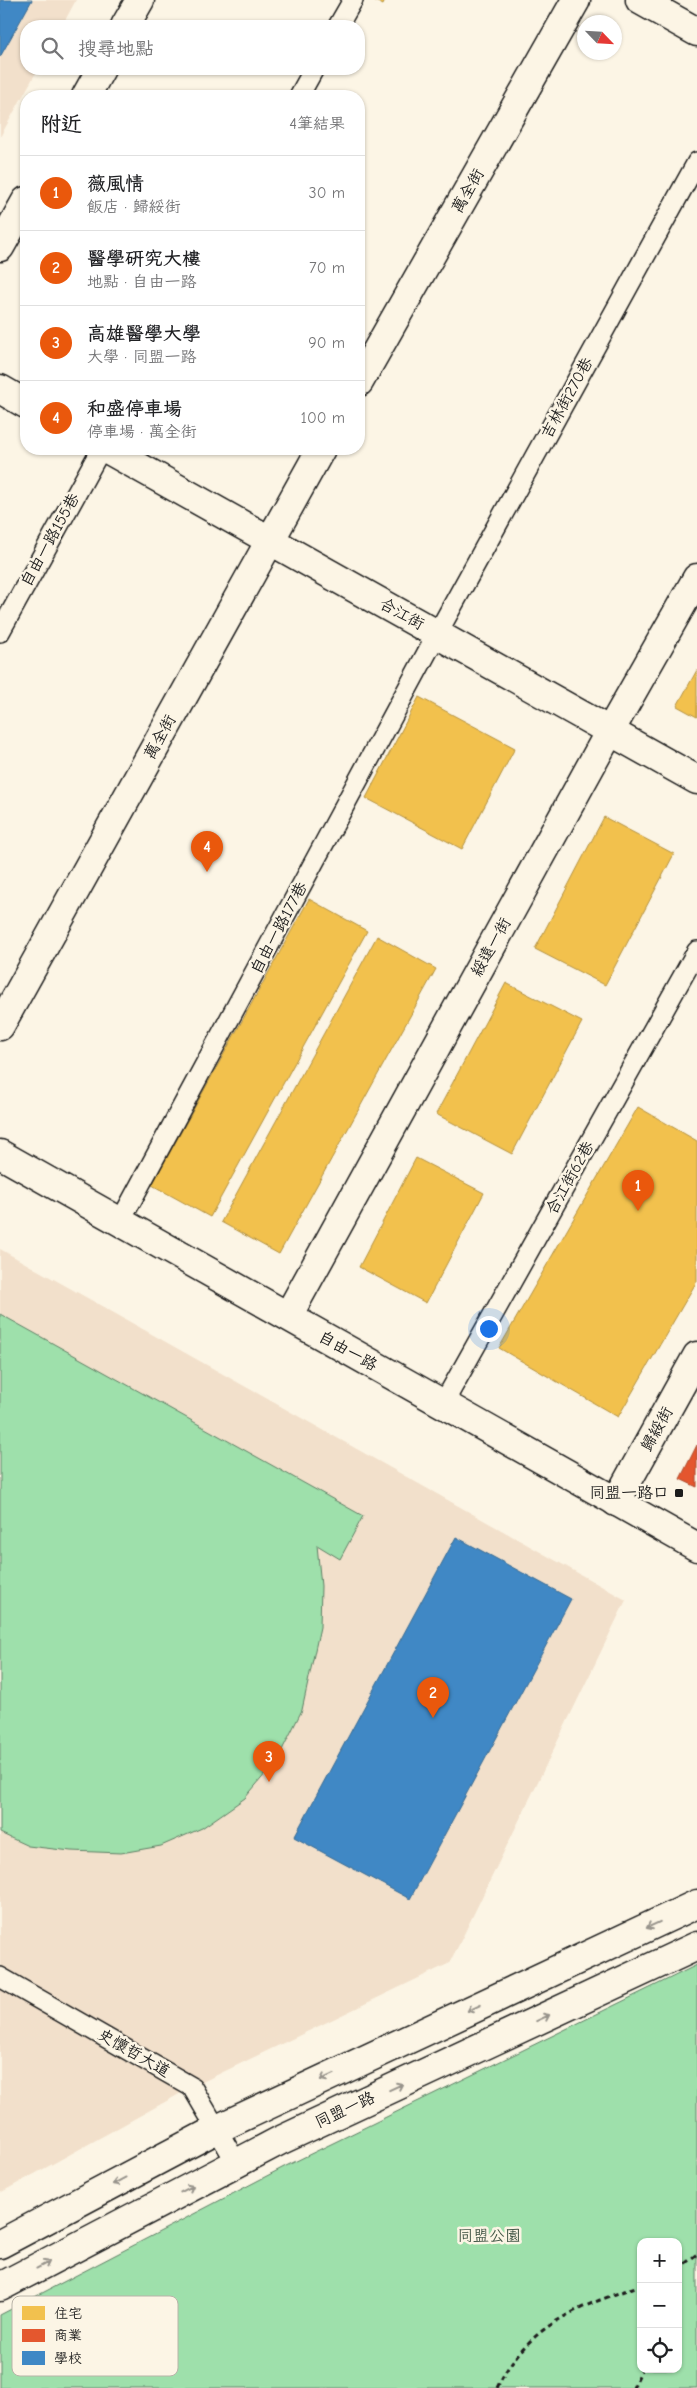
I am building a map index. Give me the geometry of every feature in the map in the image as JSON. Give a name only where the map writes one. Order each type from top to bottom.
[{"type":"street","points":[[128,20],[140,0]]},
{"type":"street","name":"萬全街","points":[[365,371],[576,0]]},
{"type":"street","points":[[640,0],[697,32]]},
{"type":"street","points":[[89,90],[98,75]]},
{"type":"street","points":[[0,247],[20,211]]},
{"type":"street","points":[[0,389],[20,401]]},
{"type":"street","name":"合江街","points":[[118,455],[697,780]]},
{"type":"street","name":"萬全街","points":[[0,1026],[317,455]]},
{"type":"street","name":"綏遠一街","points":[[288,1316],[610,731],[697,578]]},
{"type":"street","name":"自由一路","points":[[0,1154],[697,1547]]},
{"type":"street","name":"歸綏街","points":[[616,1502],[697,1356]]},
{"type":"street","points":[[0,2244],[217,2129],[697,1904]]},
{"type":"street","name":"同盟一路","points":[[0,2287],[236,2162],[697,1946]]},
{"type":"lane","points":[[341,20],[353,0]]},
{"type":"lane","points":[[302,90],[311,75]]},
{"type":"lane","name":"吉林街270巷","points":[[437,634],[697,162]]},
{"type":"lane","name":"自由一路155巷","points":[[0,632],[98,455]]},
{"type":"lane","name":"自由一路177巷","points":[[120,1222],[437,634]]},
{"type":"lane","name":"合江街62巷","points":[[443,1404],[697,951]]},
{"type":"lane","name":"史懷哲大道","points":[[0,1977],[192,2087],[236,2162]]},
{"type":"path","points":[[682,2266],[697,2254]]},
{"type":"path","points":[[497,2388],[519,2353],[543,2328],[586,2304],[637,2286]]},
{"type":"path","points":[[633,2388],[640,2373]]},
{"type":"shaded area","points":[[0,0],[76,0],[65,20],[20,20],[20,75],[35,75],[26,90],[20,90],[20,101],[0,137]]},
{"type":"shaded area","points":[[0,1249],[626,1600],[450,1963],[192,2087],[0,2193]]},
{"type":"green space","points":[[0,1314],[363,1516],[340,1559],[317,1545],[321,1586],[320,1627],[302,1710],[277,1760],[245,1798],[202,1828],[161,1846],[121,1853],[71,1851],[28,1846],[0,1833]]},
{"type":"green space","name":"同盟公園","points":[[697,1965],[697,2388],[0,2388],[0,2315],[12,2309],[12,2376],[178,2376],[178,2296],[36,2296],[284,2167]]},
{"type":"building: 住宅","points":[[374,0],[385,0],[383,5]]},
{"type":"building: 住宅","points":[[697,670],[697,717],[677,706]]},
{"type":"building: 住宅","points":[[419,697],[515,748],[462,849],[366,798]]},
{"type":"building: 住宅","points":[[604,817],[674,854],[605,985],[535,949]]},
{"type":"building: 住宅","points":[[309,899],[367,931],[210,1217],[152,1185]]},
{"type":"building: 住宅","points":[[377,936],[436,969],[279,1254],[221,1222]]},
{"type":"building: 住宅","points":[[506,983],[582,1022],[512,1154],[436,1114]]},
{"type":"building: 住宅","points":[[638,1107],[697,1141],[697,1281],[618,1417],[499,1348]]},
{"type":"building: 住宅","points":[[416,1158],[484,1193],[426,1303],[359,1267]]},
{"type":"building: 商業","points":[[697,1445],[697,1487],[680,1479]]},
{"type":"building: 學校","points":[[0,0],[32,0],[20,20],[0,57]]},
{"type":"building: 學校","points":[[456,1537],[571,1599],[410,1899],[294,1837]]},
{"type":"place","name":"和盛停車場","points":[[207,872]]},
{"type":"place","name":"薇風情","points":[[638,1211]]},
{"type":"place","name":"同盟一路口","points":[[679,1493]]},
{"type":"place","name":"醫學研究大樓","points":[[433,1718]]},
{"type":"place","name":"高雄醫學大學","points":[[269,1782]]}]
